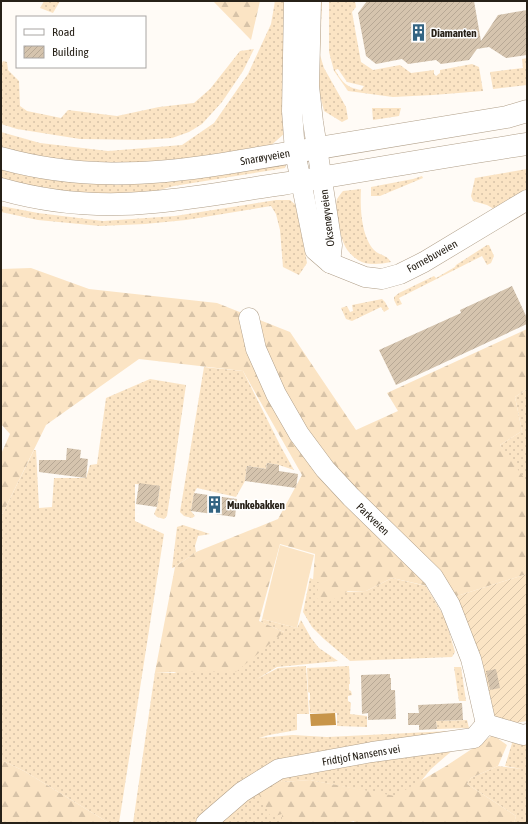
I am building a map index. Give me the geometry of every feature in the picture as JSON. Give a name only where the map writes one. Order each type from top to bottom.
[{"type":"main road","name":"Snarøyveien","points":[[1,158],[52,169],[86,173],[152,173],[189,169],[507,117],[527,111]]},
{"type":"main road","points":[[1,190],[53,200],[85,203],[119,204],[153,202],[228,193],[527,144]]},
{"type":"street","name":"Oksenøyveien","points":[[294,1],[292,111],[295,152],[311,179]]},
{"type":"street","name":"Oksenøyveien","points":[[311,1],[309,86],[317,148],[311,179],[315,250],[330,263]]},
{"type":"street","name":"Fornebuveien","points":[[330,263],[365,277],[382,278],[400,274],[424,262],[527,200]]},
{"type":"street","name":"Parkveien","points":[[249,318],[256,349],[276,394],[299,434],[325,469],[350,498],[433,577],[450,605],[471,659],[486,724]]},
{"type":"street","points":[[486,724],[527,734]]},
{"type":"street","name":"Fridtjof Nansens vei","points":[[206,823],[242,792],[279,769],[372,752],[474,738],[486,724]]},
{"type":"green space","points":[[44,1],[60,1],[53,13],[40,8]]},
{"type":"green space","points":[[213,1],[260,1],[251,40]]},
{"type":"green space","points":[[275,1],[289,1],[285,133],[268,148],[142,164],[45,159],[1,150],[1,132],[40,143],[108,151],[182,145],[214,123],[248,74],[271,24]]},
{"type":"green space","points":[[320,1],[322,3],[320,55],[324,68],[346,107],[348,119],[342,122],[324,111],[317,83]]},
{"type":"green space","points":[[329,1],[355,1],[356,7],[352,12],[361,62],[373,70],[400,65],[411,73],[434,70],[434,74],[436,76],[440,73],[440,70],[472,64],[479,67],[483,91],[393,97],[348,91],[334,71],[329,52]],"holes":[[[338,69],[347,82],[364,86],[361,90],[348,86],[335,70]]]},
{"type":"green space","points":[[254,49],[243,71],[222,102],[202,124],[189,132],[172,138],[141,140],[80,139],[17,129],[1,124],[1,65],[3,61],[7,62],[8,70],[19,81],[20,106],[27,111],[61,118],[68,110],[117,116],[159,107],[194,103],[210,89],[240,51]]},
{"type":"green space","points":[[527,58],[527,85],[493,89],[490,72],[523,68],[522,59]]},
{"type":"green space","points":[[372,108],[401,108],[399,116],[373,120]]},
{"type":"green space","points":[[286,165],[285,168],[174,186],[141,195],[74,194],[22,186],[1,178],[1,167],[185,177]]},
{"type":"green space","points":[[527,169],[527,190],[494,209],[487,205],[473,201],[471,196],[475,178]]},
{"type":"green space","points":[[422,176],[423,178],[380,196],[371,196],[371,187]]},
{"type":"green space","points":[[361,189],[361,213],[366,237],[374,250],[391,262],[374,264],[362,262],[356,259],[346,249],[338,221],[336,208],[337,199],[343,191]]},
{"type":"green space","points":[[276,200],[290,200],[297,206],[307,263],[299,275],[283,267],[280,230],[276,214],[271,206],[186,220],[100,226],[38,220],[1,212],[1,206],[38,213],[103,221],[175,216]]},
{"type":"green space","points":[[489,245],[494,256],[491,263],[487,265],[482,256],[399,298],[402,304],[397,306],[394,297],[399,293],[434,276],[436,278]]},
{"type":"green space","points":[[31,268],[89,289],[217,303],[290,332],[356,430],[398,411],[387,393],[527,329],[527,389],[515,397],[522,431],[500,445],[527,482],[527,574],[457,596],[432,587],[392,578],[366,591],[348,591],[329,602],[315,598],[320,583],[313,580],[315,554],[280,544],[259,621],[284,632],[236,672],[155,672],[175,567],[196,552],[278,519],[302,475],[243,371],[139,359],[46,425],[1,517],[1,454],[10,434],[1,424],[1,269]]},
{"type":"green space","points":[[382,299],[389,309],[384,312],[381,307],[352,321],[346,319],[341,308],[347,306],[350,312],[353,311],[352,305]]},
{"type":"green space","points":[[204,367],[243,371],[294,470],[267,463],[266,469],[247,466],[245,481],[236,497],[197,488],[194,493],[191,511],[195,516],[192,518],[184,516],[180,512]]},
{"type":"green space","points":[[150,379],[186,385],[167,516],[164,519],[157,517],[154,514],[157,507],[160,486],[135,484],[135,521],[164,534],[119,823],[109,823],[24,771],[1,760],[1,517],[34,450],[36,450],[39,508],[52,507],[54,478],[86,478],[90,465],[97,464],[106,398]]},
{"type":"green space","points":[[527,389],[527,488],[500,445],[522,431],[515,397]]},
{"type":"green space","points":[[183,525],[210,534],[198,536],[195,546],[196,552],[172,568],[177,527]]},
{"type":"green space","points":[[280,545],[314,555],[297,628],[262,619]]},
{"type":"green space","points":[[527,574],[527,721],[501,725],[490,711],[474,648],[457,596]]},
{"type":"green space","points":[[310,578],[343,592],[366,591],[392,578],[426,586],[445,618],[455,652],[452,657],[350,661],[312,627],[303,612]]},
{"type":"green space","points":[[262,619],[297,628],[301,620],[311,638],[319,648],[338,661],[277,667],[257,679],[278,668],[306,666],[309,714],[297,714],[297,730],[259,738],[293,735],[327,737],[470,730],[301,758],[202,823],[133,823],[155,672],[174,673],[284,632],[261,622]]},
{"type":"green space","points":[[349,666],[349,690],[351,691],[352,695],[348,696],[348,701],[351,703],[350,714],[367,716],[367,727],[337,726],[337,713],[310,713],[310,693],[308,692],[307,668]]},
{"type":"green space","points":[[454,667],[461,667],[466,701],[459,701]]},
{"type":"green space","points":[[467,720],[469,728],[437,729],[436,721]]},
{"type":"green space","points":[[493,735],[507,745],[498,766],[471,778],[467,784],[516,816],[514,823],[355,823],[354,821],[346,823],[282,823],[282,814],[271,817],[255,787],[279,775],[282,782],[310,780],[395,796],[446,766]]},
{"type":"green space","points":[[527,736],[527,823],[514,823],[516,816],[467,784],[471,778],[498,766],[522,769],[505,766],[514,737]]},
{"type":"green space","points":[[460,745],[431,769],[406,799],[310,780],[282,782],[279,775]]},
{"type":"green space","points":[[1,760],[24,771],[109,823],[1,823]]},
{"type":"green space","points":[[255,787],[282,814],[282,823],[217,823]]},
{"type":"shaded area","points":[[335,713],[336,725],[311,726],[310,714]]},
{"type":"building","name":"Diamanten","points":[[367,1],[474,1],[481,41],[498,15],[527,10],[527,55],[506,58],[489,47],[477,49],[469,60],[441,64],[436,60],[408,64],[402,59],[376,64],[366,56],[358,13]]},
{"type":"building","points":[[512,286],[527,318],[527,324],[396,385],[379,350],[461,313],[460,310]]},
{"type":"building","points":[[67,448],[81,450],[80,458],[88,459],[86,478],[39,472],[39,460],[66,460]]},
{"type":"building","points":[[267,463],[279,465],[279,471],[298,474],[296,488],[245,481],[247,466],[266,469]]},
{"type":"building","points":[[139,483],[160,486],[157,507],[136,504]]},
{"type":"building","name":"Munkebakken","points":[[194,493],[237,499],[235,517],[191,511]]},
{"type":"building","points":[[496,669],[500,688],[490,690],[486,671]]},
{"type":"building","points":[[390,674],[391,690],[395,690],[396,719],[368,720],[368,713],[362,714],[361,675]]},
{"type":"building","points":[[462,703],[463,720],[436,721],[437,729],[419,730],[419,725],[408,725],[408,713],[419,713],[418,705]]},
{"type":"place","name":"Diamanten","points":[[418,33]]},
{"type":"place","name":"Munkebakken","points":[[214,505]]}]
